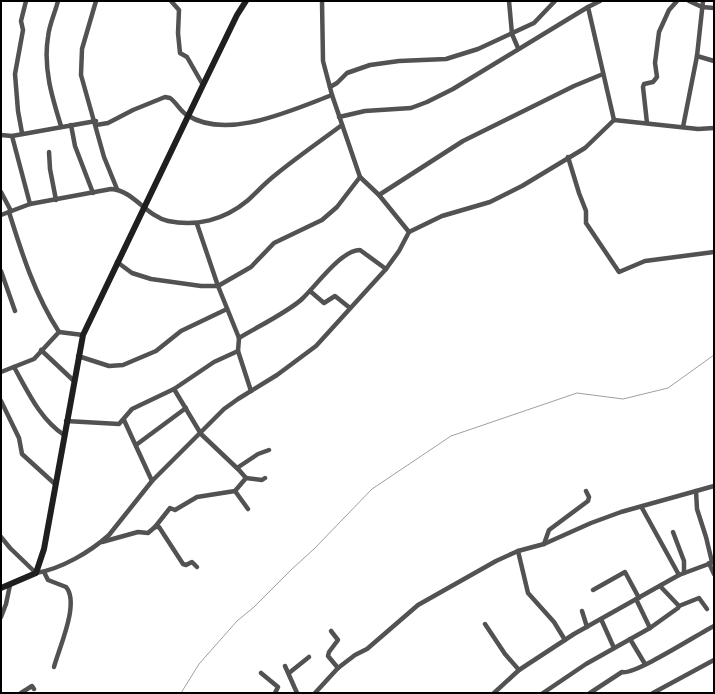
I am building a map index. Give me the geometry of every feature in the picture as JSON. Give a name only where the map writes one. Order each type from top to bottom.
[{"type":"street","points":[[22,133],[18,111],[15,74],[23,30],[21,21],[26,1]]},
{"type":"street","points":[[58,1],[46,49],[50,93],[61,126]]},
{"type":"street","points":[[96,1],[87,27],[81,58],[81,75],[96,123],[104,157],[117,189],[144,206],[153,215],[166,220],[190,224],[198,224],[219,217],[246,202],[273,177],[342,126]]},
{"type":"street","points":[[171,1],[179,10],[178,33],[180,53],[187,57],[203,85]]},
{"type":"street","points":[[36,573],[44,549],[66,421],[83,335],[237,15],[246,1]]},
{"type":"street","points":[[322,1],[322,54],[332,95],[360,177],[379,195],[409,232]]},
{"type":"street","points":[[509,1],[512,34],[518,48]]},
{"type":"street","points":[[330,87],[337,83],[347,72],[370,65],[399,61],[446,59],[478,49],[512,34],[540,19],[555,1]]},
{"type":"street","points":[[339,117],[365,111],[412,108],[427,102],[454,89],[518,48],[600,1]]},
{"type":"street","points":[[647,123],[643,87],[644,84],[653,82],[657,77],[655,63],[659,32],[670,10],[677,1]]},
{"type":"street","points":[[689,1],[702,7],[714,8]]},
{"type":"street","points":[[683,127],[697,56],[703,1]]},
{"type":"street","points":[[588,7],[614,120]]},
{"type":"street","points":[[697,56],[714,61]]},
{"type":"street","points":[[379,195],[463,141],[574,86],[603,74]]},
{"type":"street","points":[[1,135],[12,136],[61,126],[108,123],[132,110],[165,97],[170,98],[188,116],[220,126],[244,123],[276,116],[332,95]]},
{"type":"street","points":[[1,588],[36,573],[56,568],[100,542],[108,535],[152,480],[201,434],[224,409],[283,371],[316,346],[386,269],[399,251],[409,232],[442,216],[490,202],[522,186],[585,148],[614,120],[683,127],[714,128]]},
{"type":"street","points":[[71,125],[75,146],[93,193]]},
{"type":"street","points":[[12,136],[30,204]]},
{"type":"street","points":[[49,152],[50,169],[56,200]]},
{"type":"street","points":[[568,157],[586,211],[586,223],[619,272],[645,261],[714,252]]},
{"type":"street","points":[[117,262],[132,273],[151,279],[201,286],[218,286],[251,267],[274,243],[310,228],[322,220],[337,207],[360,177]]},
{"type":"street","points":[[1,215],[30,204],[117,189]]},
{"type":"street","points":[[1,192],[10,212],[36,290],[46,312],[59,332],[83,335]]},
{"type":"street","points":[[198,224],[218,286],[239,338],[238,351],[251,391]]},
{"type":"street","points":[[239,338],[300,300],[336,264],[356,250],[360,250],[386,269]]},
{"type":"street","points":[[1,271],[15,311]]},
{"type":"street","points":[[310,290],[324,303],[335,296],[350,308]]},
{"type":"street","points":[[78,356],[109,366],[123,365],[156,351],[181,331],[228,309]]},
{"type":"street","points":[[1,372],[34,359],[59,332]]},
{"type":"street","points":[[41,350],[74,382]]},
{"type":"street","points":[[66,421],[118,424],[124,420],[132,409],[174,389],[214,362],[238,351]]},
{"type":"street","points":[[14,367],[44,418],[52,427],[64,435]]},
{"type":"street","points":[[174,389],[201,434],[246,478],[262,480],[265,478]]},
{"type":"street","points":[[1,401],[19,438],[22,454],[55,484]]},
{"type":"street","points":[[136,445],[186,408]]},
{"type":"street","points":[[124,420],[152,480]]},
{"type":"street","points":[[237,468],[258,454],[269,450]]},
{"type":"street","points":[[100,542],[138,532],[148,533],[156,527],[170,508],[175,510],[198,497],[235,491],[246,478]]},
{"type":"street","points":[[315,693],[338,668],[355,655],[367,649],[406,615],[430,597],[452,587],[471,574],[496,561],[544,544],[591,523],[621,512],[642,508],[714,486]]},
{"type":"street","points":[[235,491],[248,509]]},
{"type":"street","points":[[544,544],[549,530],[588,502],[589,497],[586,491]]},
{"type":"street","points":[[696,491],[697,509],[706,537],[714,574]]},
{"type":"street","points":[[642,508],[681,574]]},
{"type":"street","points":[[156,527],[159,527],[183,564],[186,565],[192,562],[197,567]]},
{"type":"street","points":[[673,532],[684,562],[681,574]]},
{"type":"street","points":[[1,537],[10,548],[36,573]]},
{"type":"street","points":[[518,552],[528,593],[554,622],[565,640]]},
{"type":"street","points":[[494,693],[519,670],[565,640],[681,574],[712,562]]},
{"type":"street","points":[[44,572],[48,580],[66,587],[71,597],[69,616],[54,667]]},
{"type":"street","points":[[593,590],[625,572],[638,598],[650,628]]},
{"type":"street","points":[[1,617],[6,604],[10,584]]},
{"type":"street","points":[[660,586],[679,606]]},
{"type":"street","points":[[544,693],[614,648],[650,628],[668,616],[679,606],[699,598],[708,609]]},
{"type":"street","points":[[582,611],[587,627]]},
{"type":"street","points":[[601,619],[614,648]]},
{"type":"street","points":[[485,624],[504,654],[519,670]]},
{"type":"street","points":[[590,693],[622,672],[627,673],[645,664],[714,626]]},
{"type":"street","points":[[331,631],[338,640],[329,652],[328,656],[338,668]]},
{"type":"street","points":[[630,639],[645,664]]},
{"type":"street","points":[[289,673],[309,657]]},
{"type":"street","points":[[653,693],[714,660]]},
{"type":"street","points":[[285,666],[297,693]]},
{"type":"street","points":[[261,673],[278,687],[275,693]]},
{"type":"street","points":[[22,693],[32,686],[34,689]]},
{"type":"waterway","points":[[181,693],[199,664],[237,621],[254,607],[314,549],[372,489],[451,436],[577,393],[623,399],[668,388],[714,355]]}]
